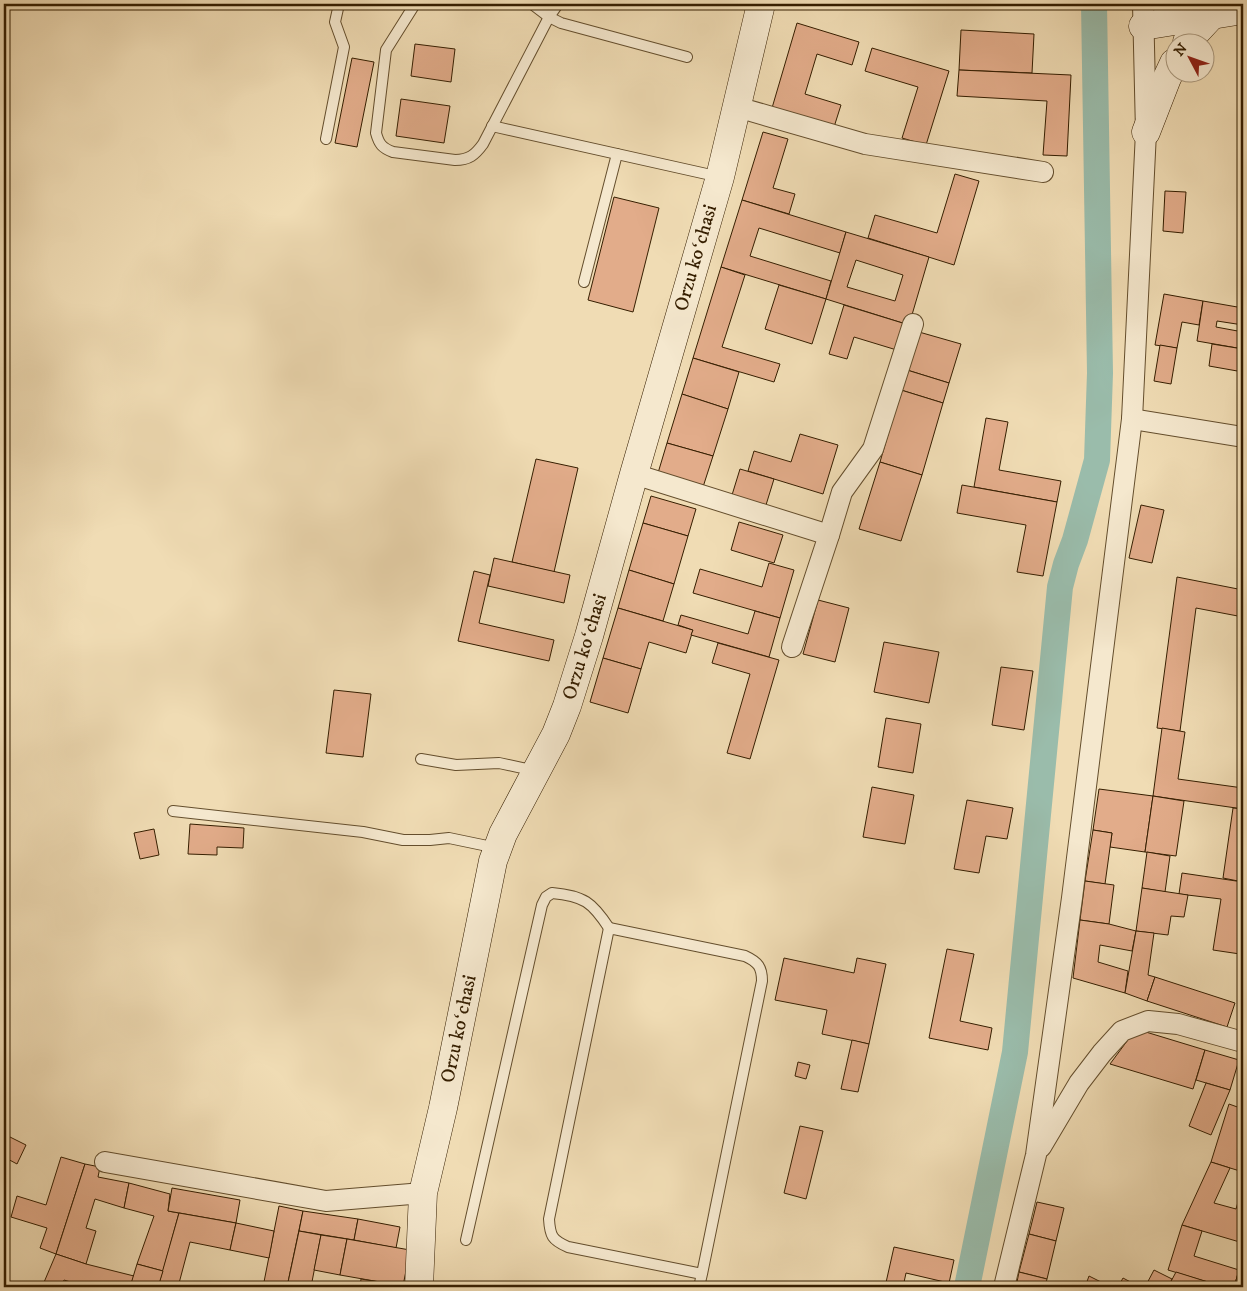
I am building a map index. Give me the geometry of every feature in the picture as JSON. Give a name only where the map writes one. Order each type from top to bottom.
[{"type":"street","name":"Orzu koʻchasi","points":[[419,1287],[423,1193],[443,1108],[493,862],[503,834],[556,734],[590,636],[634,474],[720,177],[761,4]]},
{"type":"street","points":[[1004,1287],[1036,1155],[1075,879],[1132,419],[1146,132],[1143,15],[1212,15],[1243,10]]},
{"type":"street","points":[[1196,32],[1212,15]]},
{"type":"street","points":[[1146,132],[1165,82]]},
{"type":"street","points":[[738,107],[865,144],[1043,172]]},
{"type":"street","points":[[792,647],[842,492],[873,450],[913,324]]},
{"type":"street","points":[[1132,419],[1243,437]]},
{"type":"street","points":[[634,474],[829,535]]},
{"type":"street","points":[[1036,1155],[1079,1083],[1122,1031],[1148,1021],[1178,1024],[1243,1042]]},
{"type":"street","points":[[105,1162],[326,1201],[423,1193]]},
{"type":"lane","points":[[326,139],[344,47],[335,22],[339,4]]},
{"type":"lane","points":[[414,4],[386,50],[376,133],[378,143],[384,149],[393,152],[465,160],[475,154],[492,126],[549,17],[558,4]]},
{"type":"lane","points":[[532,4],[549,17],[576,28],[686,57]]},
{"type":"lane","points":[[492,126],[720,177]]},
{"type":"lane","points":[[584,282],[617,154]]},
{"type":"lane","points":[[421,759],[456,765],[499,763],[537,772]]},
{"type":"lane","points":[[173,811],[363,832],[403,840],[449,838],[498,848]]},
{"type":"lane","points":[[466,1240],[542,905],[546,897],[552,893],[580,898],[590,903],[598,911],[609,928],[549,1219],[550,1232],[557,1242],[568,1247],[702,1274]]},
{"type":"lane","points":[[609,928],[745,956],[755,960],[762,970],[762,981],[699,1287]]},
{"type":"building","points":[[797,23],[859,42],[852,65],[817,54],[805,94],[841,105],[834,127],[772,108]]},
{"type":"building","points":[[961,30],[1034,34],[1032,73],[959,70]]},
{"type":"building","points":[[415,44],[455,49],[451,82],[411,76]]},
{"type":"building","points":[[872,48],[949,71],[926,145],[902,138],[918,87],[865,71]]},
{"type":"building","points":[[352,58],[374,62],[357,147],[335,143]]},
{"type":"building","points":[[959,70],[1071,75],[1067,156],[1043,155],[1047,101],[957,96]]},
{"type":"building","points":[[401,99],[450,106],[444,143],[396,136]]},
{"type":"building","points":[[763,132],[788,139],[773,188],[795,194],[789,214],[742,200]]},
{"type":"building","points":[[955,174],[979,181],[954,265],[868,238],[875,215],[937,233]]},
{"type":"building","points":[[1165,191],[1186,192],[1183,233],[1163,231]]},
{"type":"building","points":[[614,197],[659,208],[633,312],[588,300]]},
{"type":"building","points":[[742,200],[846,232],[840,253],[759,228],[750,256],[831,281],[826,299],[721,267]]},
{"type":"building","points":[[846,232],[929,257],[909,325],[826,299]],"holes":[[[856,260],[903,275],[895,301],[847,287]]]},
{"type":"building","points":[[721,267],[745,275],[722,347],[780,364],[774,382],[693,358]]},
{"type":"building","points":[[779,285],[826,299],[812,344],[765,329]]},
{"type":"building","points":[[1164,294],[1203,301],[1199,325],[1182,322],[1177,348],[1155,345]]},
{"type":"building","points":[[1203,301],[1243,308],[1243,325],[1217,321],[1216,327],[1243,332],[1243,349],[1197,341]]},
{"type":"building","points":[[844,305],[909,325],[900,351],[854,337],[847,359],[829,354]]},
{"type":"building","points":[[919,332],[961,344],[949,383],[907,370]]},
{"type":"building","points":[[1212,344],[1243,349],[1243,372],[1209,366]]},
{"type":"building","points":[[1160,345],[1177,348],[1171,384],[1154,381]]},
{"type":"building","points":[[693,358],[739,372],[728,409],[682,394]]},
{"type":"building","points":[[907,370],[949,383],[943,403],[901,390]]},
{"type":"building","points":[[901,390],[943,403],[922,475],[880,462]]},
{"type":"building","points":[[682,394],[728,409],[713,456],[667,443]]},
{"type":"building","points":[[986,418],[1008,422],[999,470],[1061,481],[1057,502],[974,487]]},
{"type":"building","points":[[800,434],[838,445],[823,494],[748,471],[754,451],[791,462]]},
{"type":"building","points":[[667,443],[713,456],[703,487],[658,473]]},
{"type":"building","points":[[536,459],[578,468],[554,572],[512,562]]},
{"type":"building","points":[[880,462],[922,475],[901,541],[859,529]]},
{"type":"building","points":[[740,469],[774,479],[766,505],[732,495]]},
{"type":"building","points":[[962,485],[1057,502],[1043,576],[1017,572],[1026,525],[957,513]]},
{"type":"building","points":[[651,496],[696,509],[688,536],[643,523]]},
{"type":"building","points":[[1141,505],[1164,510],[1152,563],[1129,558]]},
{"type":"building","points":[[739,522],[783,535],[774,563],[731,550]]},
{"type":"building","points":[[643,523],[688,536],[674,584],[629,570]]},
{"type":"building","points":[[494,558],[570,575],[564,603],[488,586]]},
{"type":"building","points":[[769,563],[794,570],[780,618],[693,593],[700,569],[762,587]]},
{"type":"building","points":[[629,570],[674,584],[663,621],[618,608]]},
{"type":"building","points":[[474,571],[490,575],[479,623],[554,640],[549,661],[458,641]]},
{"type":"building","points":[[1177,577],[1243,590],[1243,617],[1196,608],[1180,731],[1157,728]]},
{"type":"building","points":[[818,600],[849,608],[835,662],[803,654]]},
{"type":"building","points":[[618,608],[693,630],[686,653],[649,642],[641,669],[603,658]]},
{"type":"building","points":[[755,611],[780,618],[769,657],[691,635],[693,630],[678,625],[681,615],[748,634]]},
{"type":"building","points":[[884,642],[939,652],[929,703],[874,692]]},
{"type":"building","points":[[718,643],[779,660],[750,759],[727,753],[750,674],[712,663]]},
{"type":"building","points":[[603,658],[641,669],[628,713],[590,702]]},
{"type":"building","points":[[1001,667],[1033,671],[1024,730],[992,725]]},
{"type":"building","points":[[334,690],[371,694],[363,757],[326,753]]},
{"type":"building","points":[[886,718],[921,724],[913,773],[878,767]]},
{"type":"building","points":[[1162,728],[1185,732],[1178,779],[1243,788],[1243,809],[1153,796]]},
{"type":"building","points":[[872,787],[914,795],[905,844],[863,837]]},
{"type":"building","points":[[1099,789],[1153,796],[1145,852],[1110,847],[1112,833],[1093,830]]},
{"type":"building","points":[[1153,796],[1184,801],[1176,856],[1145,852]]},
{"type":"building","points":[[967,800],[1013,808],[1007,839],[986,836],[979,873],[954,869]]},
{"type":"building","points":[[1233,808],[1243,809],[1243,882],[1223,878]]},
{"type":"building","points":[[190,824],[244,828],[243,848],[217,847],[217,855],[188,854]]},
{"type":"building","points":[[154,829],[159,855],[140,859],[134,833]]},
{"type":"building","points":[[1093,830],[1112,833],[1105,884],[1085,881]]},
{"type":"building","points":[[1147,852],[1170,856],[1165,892],[1142,888]]},
{"type":"building","points":[[1182,873],[1243,882],[1243,932],[1240,954],[1213,950],[1221,899],[1179,894]]},
{"type":"building","points":[[1085,881],[1114,885],[1109,924],[1080,920]]},
{"type":"building","points":[[1142,888],[1188,895],[1184,917],[1171,916],[1168,935],[1136,931]]},
{"type":"building","points":[[1080,920],[1109,924],[1136,931],[1132,951],[1100,945],[1098,962],[1128,971],[1125,993],[1073,978]]},
{"type":"building","points":[[1136,931],[1154,933],[1148,975],[1155,977],[1147,1001],[1125,993]]},
{"type":"building","points":[[947,949],[974,954],[960,1021],[992,1028],[988,1050],[929,1038]]},
{"type":"building","points":[[784,958],[854,973],[857,958],[886,964],[869,1044],[822,1034],[827,1010],[775,1000]]},
{"type":"building","points":[[1155,977],[1235,1003],[1227,1027],[1147,1001]]},
{"type":"building","points":[[1136,1029],[1205,1050],[1193,1089],[1110,1064]]},
{"type":"building","points":[[852,1040],[869,1044],[858,1092],[841,1089]]},
{"type":"building","points":[[1205,1050],[1239,1060],[1230,1090],[1196,1080]]},
{"type":"building","points":[[798,1062],[810,1065],[806,1079],[795,1076]]},
{"type":"building","points":[[1206,1083],[1230,1090],[1211,1135],[1189,1126]]},
{"type":"building","points":[[1229,1104],[1243,1109],[1243,1172],[1211,1162]]},
{"type":"building","points":[[800,1126],[823,1131],[806,1199],[784,1193]]},
{"type":"building","points":[[4,1134],[26,1145],[17,1164],[4,1157]]},
{"type":"building","points":[[61,1157],[85,1164],[56,1254],[40,1248],[47,1228],[11,1217],[17,1196],[46,1205]]},
{"type":"building","points":[[1211,1162],[1230,1168],[1214,1203],[1236,1209],[1243,1185],[1243,1243],[1182,1225]]},
{"type":"building","points":[[85,1164],[100,1167],[98,1177],[129,1183],[124,1208],[95,1199],[86,1228],[96,1231],[86,1264],[56,1254]]},
{"type":"building","points":[[129,1183],[170,1194],[168,1211],[179,1213],[163,1271],[137,1264],[154,1216],[124,1208]]},
{"type":"building","points":[[172,1188],[240,1200],[236,1223],[168,1211]]},
{"type":"building","points":[[1037,1202],[1064,1208],[1056,1241],[1029,1234]]},
{"type":"building","points":[[279,1206],[303,1211],[287,1287],[263,1287]]},
{"type":"building","points":[[303,1211],[358,1219],[354,1240],[299,1231]]},
{"type":"building","points":[[179,1213],[236,1223],[230,1250],[190,1242],[178,1287],[158,1287]]},
{"type":"building","points":[[358,1219],[400,1227],[396,1248],[354,1240]]},
{"type":"building","points":[[236,1223],[274,1231],[269,1258],[230,1250]]},
{"type":"building","points":[[1182,1225],[1202,1231],[1194,1256],[1239,1270],[1234,1287],[1224,1287],[1168,1270]]},
{"type":"building","points":[[299,1231],[321,1235],[311,1287],[287,1287]]},
{"type":"building","points":[[1029,1234],[1056,1241],[1047,1279],[1019,1272]]},
{"type":"building","points":[[321,1235],[347,1239],[340,1275],[314,1270]]},
{"type":"building","points":[[347,1239],[410,1250],[403,1286],[340,1275]]},
{"type":"building","points":[[894,1247],[954,1260],[949,1283],[906,1273],[903,1287],[885,1287]]},
{"type":"building","points":[[56,1254],[134,1276],[130,1287],[87,1287],[64,1280],[61,1287],[42,1287]]},
{"type":"building","points":[[137,1264],[163,1271],[158,1287],[130,1287]]},
{"type":"building","points":[[1154,1270],[1172,1279],[1168,1287],[1145,1287]]},
{"type":"building","points":[[1239,1270],[1243,1272],[1243,1287],[1234,1287]]},
{"type":"building","points":[[1019,1272],[1047,1279],[1045,1287],[1016,1287]]},
{"type":"building","points":[[1176,1272],[1224,1287],[1168,1287]]},
{"type":"building","points":[[1089,1276],[1111,1287],[1085,1287]]},
{"type":"building","points":[[1123,1278],[1140,1287],[1118,1287]]},
{"type":"building","points":[[361,1279],[403,1286],[403,1287],[360,1287]]},
{"type":"waterway","points":[[967,1287],[1015,1052],[1060,587],[1097,460],[1100,373],[1094,4]]}]
